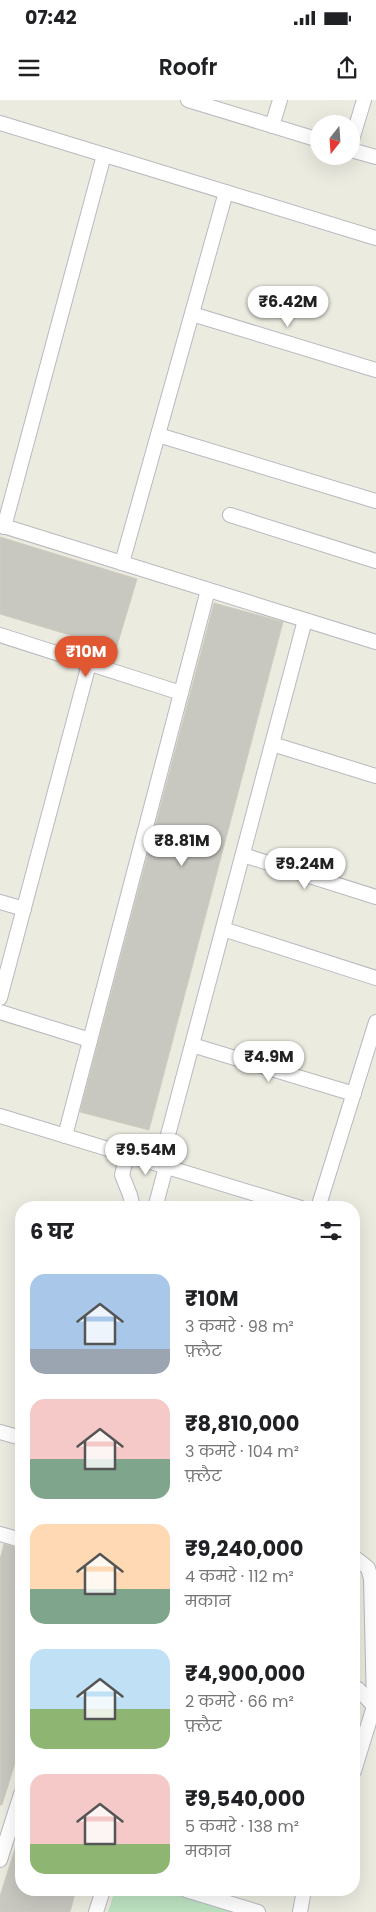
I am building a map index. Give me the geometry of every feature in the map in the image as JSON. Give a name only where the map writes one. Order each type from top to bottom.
[{"type":"street","points":[[188,100],[227,106],[272,126],[310,137]]},
{"type":"street","points":[[272,126],[280,100]]},
{"type":"street","points":[[359,115],[364,100]]},
{"type":"street","points":[[0,123],[376,238]]},
{"type":"street","points":[[360,153],[376,157]]},
{"type":"street","points":[[104,155],[2,526],[376,642]]},
{"type":"street","points":[[122,563],[226,192]]},
{"type":"street","points":[[192,314],[376,370]]},
{"type":"street","points":[[158,435],[376,501]]},
{"type":"street","points":[[230,515],[376,561]]},
{"type":"street","points":[[64,1136],[208,590]]},
{"type":"street","points":[[156,1201],[192,1045],[305,620]]},
{"type":"street","points":[[0,635],[181,693]]},
{"type":"street","points":[[0,998],[89,664]]},
{"type":"street","points":[[272,744],[376,776]]},
{"type":"street","points":[[243,855],[376,896]]},
{"type":"street","points":[[0,902],[24,909]]},
{"type":"street","points":[[223,929],[376,978]]},
{"type":"street","points":[[0,1012],[90,1040]]},
{"type":"street","points":[[320,1201],[376,1022]]},
{"type":"street","points":[[192,1045],[354,1094]]},
{"type":"street","points":[[0,1116],[278,1201]]},
{"type":"street","points":[[127,1155],[122,1175],[131,1201]]},
{"type":"street","points":[[0,1432],[15,1436]]},
{"type":"street","points":[[0,1534],[15,1538]]},
{"type":"street","points":[[360,1562],[368,1568],[371,1579],[374,1706],[360,1751]]},
{"type":"street","points":[[360,1692],[374,1706]]},
{"type":"street","points":[[0,1860],[2,1844],[15,1810]]},
{"type":"street","points":[[96,1912],[101,1896]]},
{"type":"street","points":[[206,1896],[258,1912]]},
{"type":"street","points":[[300,1912],[303,1896]]},
{"type":"green space","points":[[113,1896],[181,1896],[236,1912],[108,1912]]},
{"type":"building","points":[[0,537],[137,579],[116,649],[0,614]]},
{"type":"building","points":[[214,603],[283,622],[149,1130],[80,1112]]},
{"type":"building","points":[[4,1544],[15,1547],[15,1763],[2,1805],[0,1805],[0,1559]]},
{"type":"building","points":[[15,1849],[15,1896],[74,1896],[70,1912],[0,1912],[0,1896]]}]
